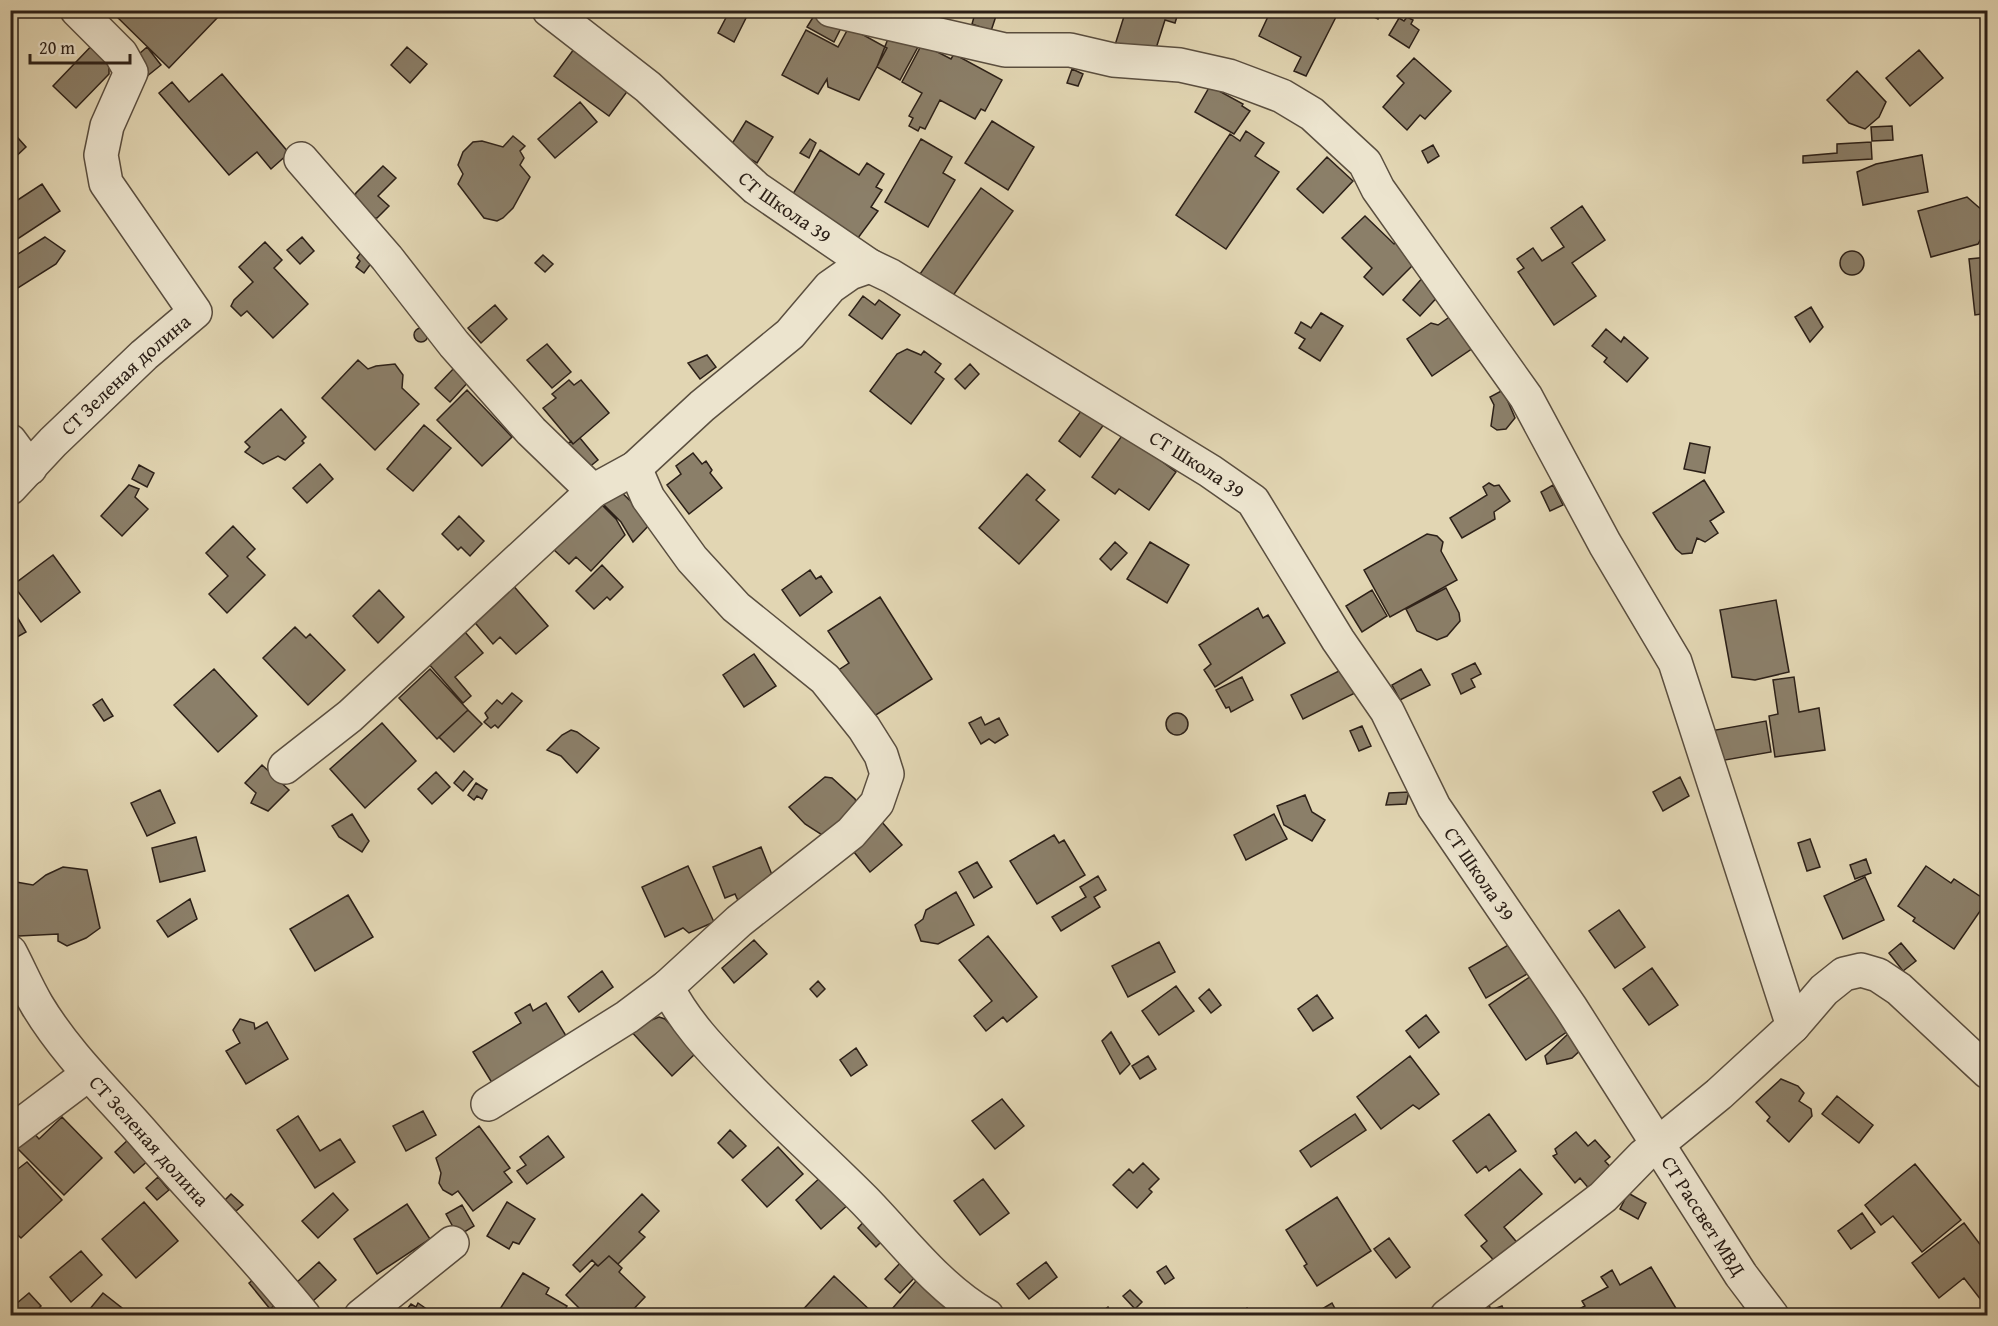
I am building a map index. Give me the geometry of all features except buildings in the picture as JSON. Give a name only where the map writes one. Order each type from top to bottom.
[{"type":"street","name":"СТ Зеленая долина","points":[[20,478],[144,355],[195,312],[106,183],[101,155],[107,126],[131,72],[121,54],[76,10]]},
{"type":"street","name":"СТ Школа 39","points":[[549,10],[648,87],[756,188],[870,266],[891,276],[1095,400],[1253,501],[1332,630],[1387,711],[1434,807],[1571,1008],[1659,1145]]},
{"type":"street","points":[[831,10],[1005,50],[1070,50],[1113,60],[1179,65],[1229,76],[1282,96],[1312,114],[1365,163],[1378,189],[1526,397],[1605,544],[1675,662],[1793,1026]]},
{"type":"street","points":[[301,159],[387,258],[454,344],[531,431],[593,491]]},
{"type":"street","points":[[285,767],[350,716],[593,491],[635,468],[702,406],[790,334],[830,287],[850,273],[870,266]]},
{"type":"street","points":[[10,441],[20,478]]},
{"type":"street","points":[[488,1104],[561,1061],[667,987],[739,921],[851,832],[877,803],[886,774],[881,755],[864,728],[825,680],[736,607],[692,559],[648,498],[635,468]]},
{"type":"street","name":"СТ Зеленая долина","points":[[10,952],[37,1005],[87,1075],[215,1213],[304,1316]]},
{"type":"street","points":[[1447,1316],[1603,1197],[1618,1180],[1793,1026],[1824,990],[1844,974],[1860,970],[1878,975],[1899,989],[1988,1072]]},
{"type":"street","points":[[667,987],[678,1010],[699,1037],[778,1119],[866,1202],[941,1282],[987,1316]]},
{"type":"street","points":[[10,1133],[87,1075]]},
{"type":"street","name":"СТ Рассвет МВД","points":[[1659,1145],[1741,1275],[1772,1316]]},
{"type":"street","points":[[361,1316],[452,1243]]}]
